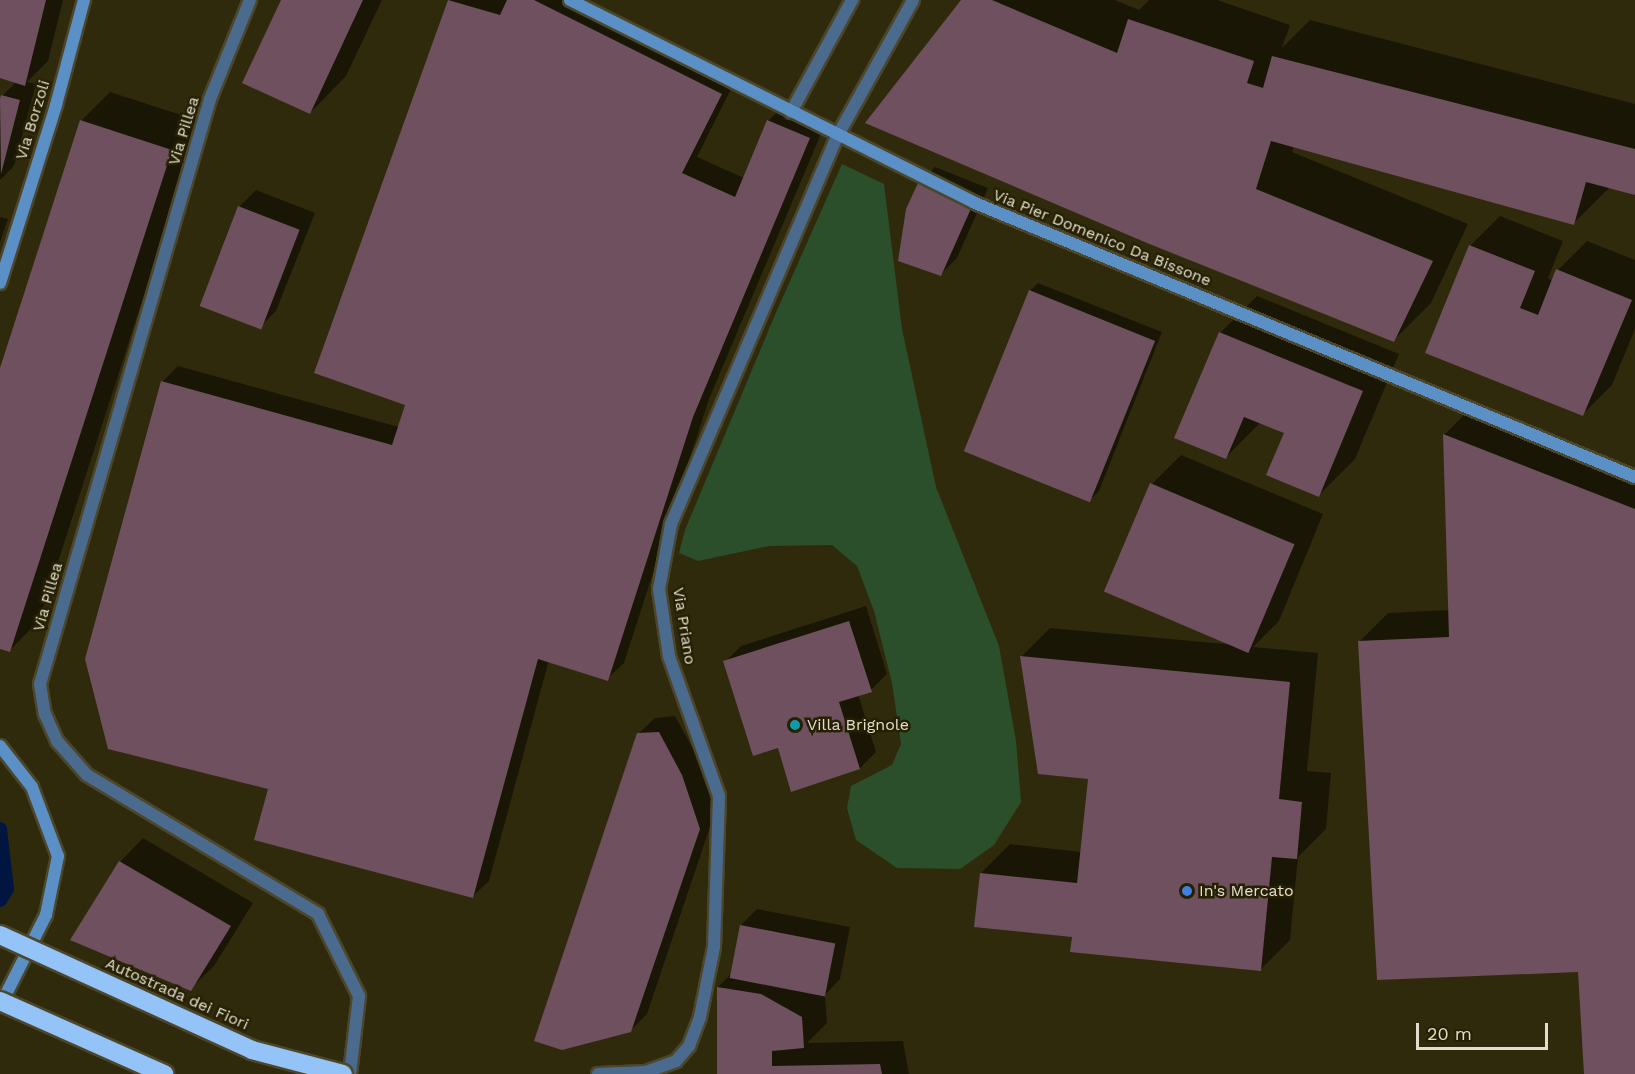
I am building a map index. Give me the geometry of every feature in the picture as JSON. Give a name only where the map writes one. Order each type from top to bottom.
[{"type":"highway","name":"Autostrada dei Fiori","points":[[0,935],[252,1050],[343,1074]]},
{"type":"highway","points":[[0,1001],[164,1074]]},
{"type":"main road","name":"Via Borzoli","points":[[0,283],[56,105],[84,0]]},
{"type":"main road","name":"Via Pier Domenico Da Bissone","points":[[570,0],[975,203],[1635,477]]},
{"type":"main road","points":[[0,746],[32,787],[58,856],[46,915],[0,1006]]},
{"type":"street","name":"Via Pillea","points":[[250,0],[210,99],[40,684],[45,714],[57,741],[87,775],[318,914],[359,996],[350,1074]]},
{"type":"street","points":[[791,112],[852,0]]},
{"type":"street","name":"Via Priano","points":[[598,1074],[646,1072],[669,1065],[689,1046],[700,1017],[714,947],[719,796],[669,656],[659,589],[671,524],[838,135],[913,0]]},
{"type":"green space","points":[[842,164],[884,184],[902,329],[936,487],[999,646],[1016,741],[1021,802],[994,845],[960,869],[897,868],[856,840],[847,808],[851,786],[892,765],[901,744],[892,683],[874,611],[857,566],[832,545],[769,546],[698,561],[679,553],[685,530],[775,315]]},
{"type":"building","points":[[0,0],[46,0],[25,86],[0,78]]},
{"type":"building","points":[[281,0],[363,0],[310,114],[242,83]]},
{"type":"building","points":[[448,0],[500,15],[507,0],[534,0],[722,94],[682,173],[735,197],[767,120],[810,138],[693,417],[608,681],[538,659],[473,898],[254,840],[268,789],[108,749],[85,659],[161,381],[392,445],[405,405],[314,373]]},
{"type":"building","points":[[961,0],[992,0],[1117,53],[1128,19],[1254,61],[1247,83],[1263,88],[1272,56],[1635,149],[1635,195],[1586,182],[1574,225],[1271,141],[1256,189],[1433,261],[1394,342],[1147,243],[865,123]]},
{"type":"building","points":[[1,95],[20,100],[1,174],[0,99]]},
{"type":"building","points":[[80,120],[172,150],[10,652],[0,649],[0,368]]},
{"type":"building","points":[[918,183],[973,204],[941,276],[898,261],[906,209]]},
{"type":"building","points":[[238,206],[300,230],[261,330],[200,306]]},
{"type":"building","points":[[1469,245],[1535,271],[1520,308],[1538,315],[1556,269],[1632,300],[1583,416],[1425,353]]},
{"type":"building","points":[[1029,290],[1155,341],[1090,502],[964,451]]},
{"type":"building","points":[[1219,332],[1363,391],[1319,497],[1266,475],[1284,433],[1244,417],[1226,459],[1174,438]]},
{"type":"building","points":[[1443,434],[1635,509],[1635,1074],[1584,1074],[1578,972],[1377,980],[1358,641],[1449,637]]},
{"type":"building","points":[[1150,483],[1295,544],[1248,653],[1104,592]]},
{"type":"building","name":"Villa Brignole","points":[[849,621],[872,692],[839,702],[860,769],[791,792],[778,748],[753,756],[723,661]]},
{"type":"building","points":[[1020,656],[1290,682],[1279,799],[1302,802],[1297,859],[1272,857],[1261,971],[1070,952],[1072,937],[974,927],[980,873],[1077,883],[1088,779],[1038,774]]},
{"type":"building","points":[[659,732],[682,775],[700,829],[631,1032],[562,1050],[534,1041],[637,733]]},
{"type":"building","points":[[119,861],[231,926],[191,991],[70,940]]},
{"type":"building","points":[[740,925],[835,944],[825,997],[730,978]]},
{"type":"building","points":[[717,987],[761,994],[802,1017],[804,1048],[772,1051],[772,1066],[880,1064],[882,1074],[717,1074]]},
{"type":"waterway","points":[[0,829],[7,889],[0,900]]},
{"type":"place","name":"Villa Brignole","points":[[795,725]]},
{"type":"place","name":"In's Mercato","points":[[1187,891]]}]
